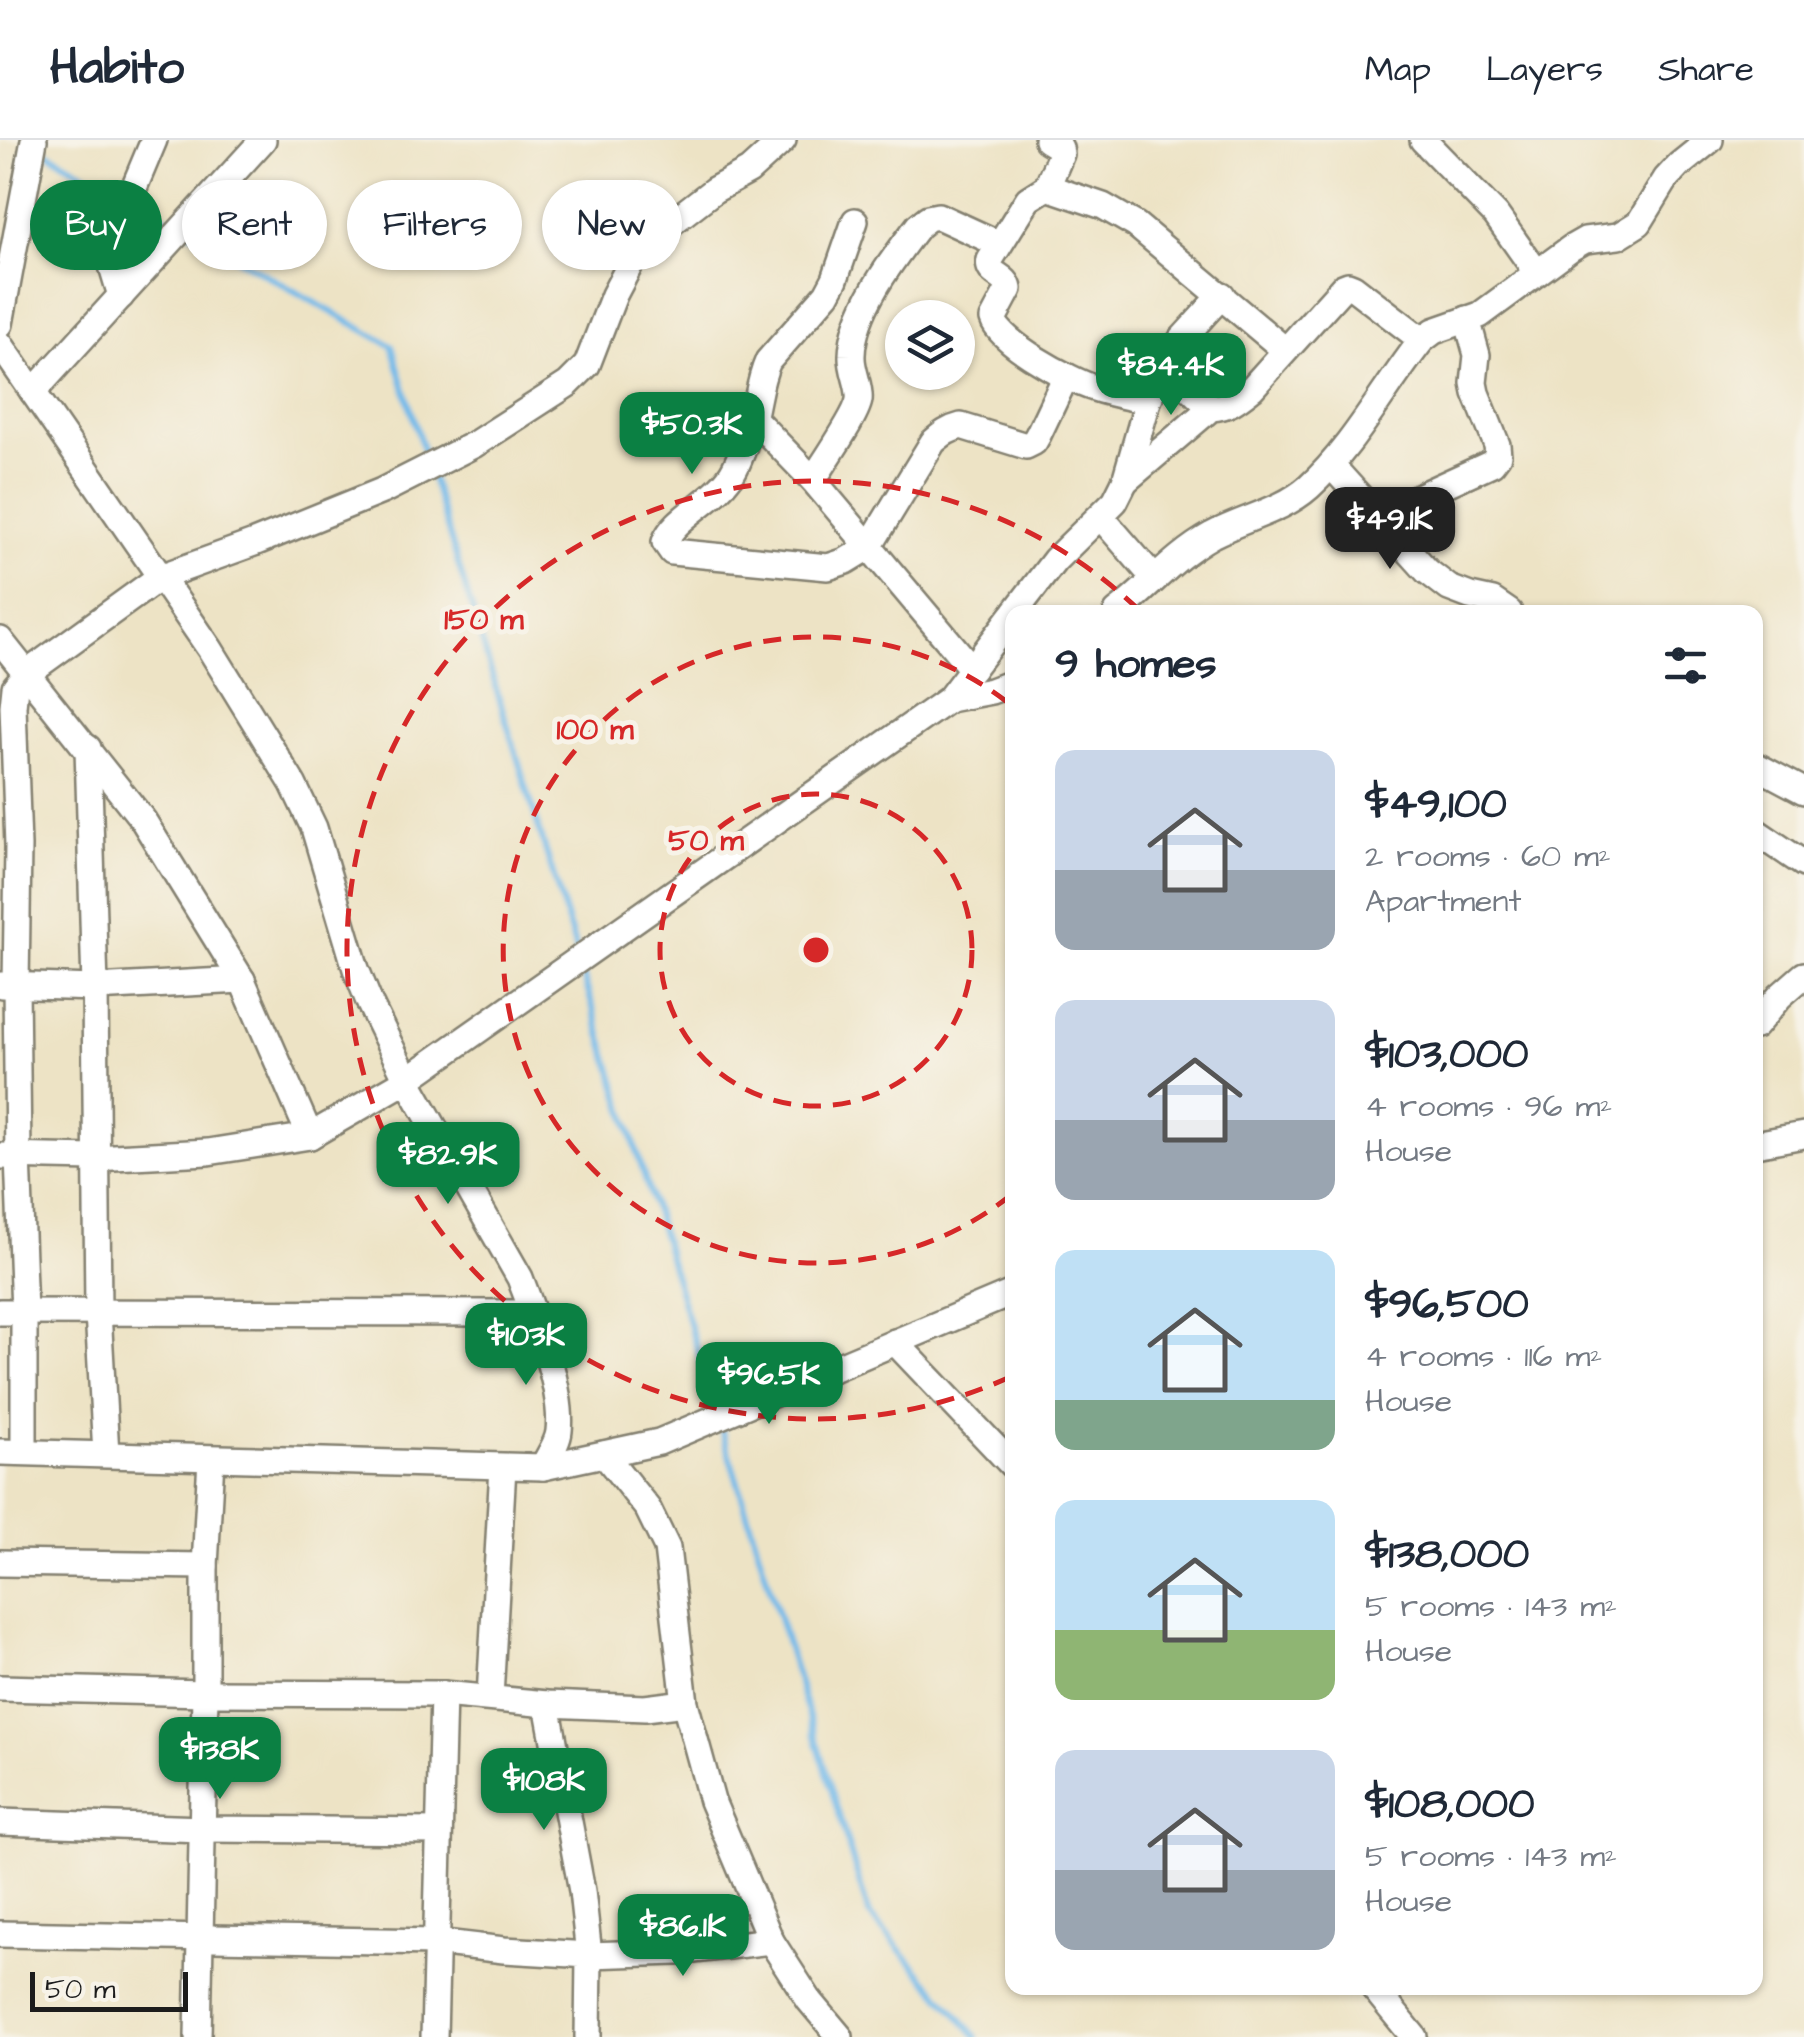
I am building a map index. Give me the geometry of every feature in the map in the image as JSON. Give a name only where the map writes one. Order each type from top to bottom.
[{"type":"street","points":[[0,324],[34,140]]},
{"type":"street","points":[[121,296],[112,266],[113,238],[154,140]]},
{"type":"street","points":[[33,392],[263,140]]},
{"type":"street","points":[[13,689],[160,577],[382,491],[475,444],[568,384],[586,365],[634,257],[661,231],[714,190],[749,170],[783,140]]},
{"type":"street","points":[[1048,140],[1060,148],[1061,154],[1047,187],[1028,199],[988,266],[1009,289],[993,319],[994,325],[1007,340],[1066,376],[1092,388],[1148,401]]},
{"type":"street","points":[[1424,140],[1496,215],[1537,274]]},
{"type":"street","points":[[1125,605],[1180,554],[1306,490],[1330,465],[1422,340],[1434,331],[1492,308],[1585,240],[1626,233],[1645,215],[1666,179],[1710,140]]},
{"type":"street","points":[[1047,187],[1103,206],[1136,225],[1285,350]]},
{"type":"street","points":[[813,480],[859,403],[852,351],[861,316],[918,226],[938,216],[999,244]]},
{"type":"street","points":[[855,221],[827,294],[768,361],[734,470],[703,504],[668,532],[664,542],[672,552],[828,567],[846,561],[869,547],[933,442],[943,433],[961,426],[1026,446],[1034,442],[1066,376]]},
{"type":"street","points":[[1125,481],[1211,408],[1235,402],[1252,388],[1348,285],[1422,340]]},
{"type":"street","points":[[1021,605],[1055,560],[1115,501],[1164,364],[1222,295]]},
{"type":"street","points":[[1376,516],[1492,463],[1498,455],[1476,394],[1477,356],[1467,319]]},
{"type":"street","points":[[0,344],[210,649],[293,784],[314,828],[370,1004],[407,1080],[520,1278],[533,1313],[558,1402],[559,1434],[542,1467]]},
{"type":"street","points":[[1164,364],[1211,408]]},
{"type":"street","points":[[753,418],[813,480],[972,670]]},
{"type":"street","points":[[1330,465],[1427,571],[1449,588],[1500,605]]},
{"type":"street","points":[[1101,517],[1154,578]]},
{"type":"street","points":[[9,1156],[96,1158],[208,1152],[310,1136],[407,1080],[950,698],[1005,626]]},
{"type":"street","points":[[0,640],[13,689],[18,846],[8,985],[12,1452],[542,1467],[659,1442],[1005,1296]]},
{"type":"street","points":[[950,698],[1005,685]]},
{"type":"street","points":[[13,689],[88,748],[143,820],[242,980],[310,1136]]},
{"type":"street","points":[[88,748],[98,1312],[106,1454]]},
{"type":"street","points":[[1763,769],[1804,791]]},
{"type":"street","points":[[1763,836],[1804,864]]},
{"type":"street","points":[[1763,1016],[1804,974]]},
{"type":"street","points":[[8,985],[95,988],[242,980]]},
{"type":"street","points":[[1763,1143],[1804,1135]]},
{"type":"street","points":[[12,1312],[533,1313]]},
{"type":"street","points":[[895,1342],[1005,1458]]},
{"type":"street","points":[[604,1454],[648,1509],[667,1548],[685,1703],[712,1801],[772,1941],[809,2000],[840,2037]]},
{"type":"street","points":[[198,2037],[205,1566],[211,1459]]},
{"type":"street","points":[[490,1697],[503,1467]]},
{"type":"street","points":[[0,1562],[205,1566]]},
{"type":"street","points":[[0,1688],[205,1694],[443,1694],[645,1708],[685,1703]]},
{"type":"street","points":[[434,2037],[443,1694]]},
{"type":"street","points":[[548,1704],[582,1890],[589,1956],[588,2037]]},
{"type":"street","points":[[0,1822],[438,1831]]},
{"type":"street","points":[[0,1934],[435,1942],[589,1956],[677,1952],[772,1941]]},
{"type":"street","points":[[1380,1995],[1414,2037]]},
{"type":"waterway","points":[[40,148],[97,180]]},
{"type":"waterway","points":[[162,216],[178,225]]},
{"type":"waterway","points":[[257,270],[392,346],[426,460]]},
{"type":"waterway","points":[[430,472],[577,953]]},
{"type":"waterway","points":[[580,965],[716,1412]]},
{"type":"waterway","points":[[720,1424],[869,1914],[977,2037]]}]
